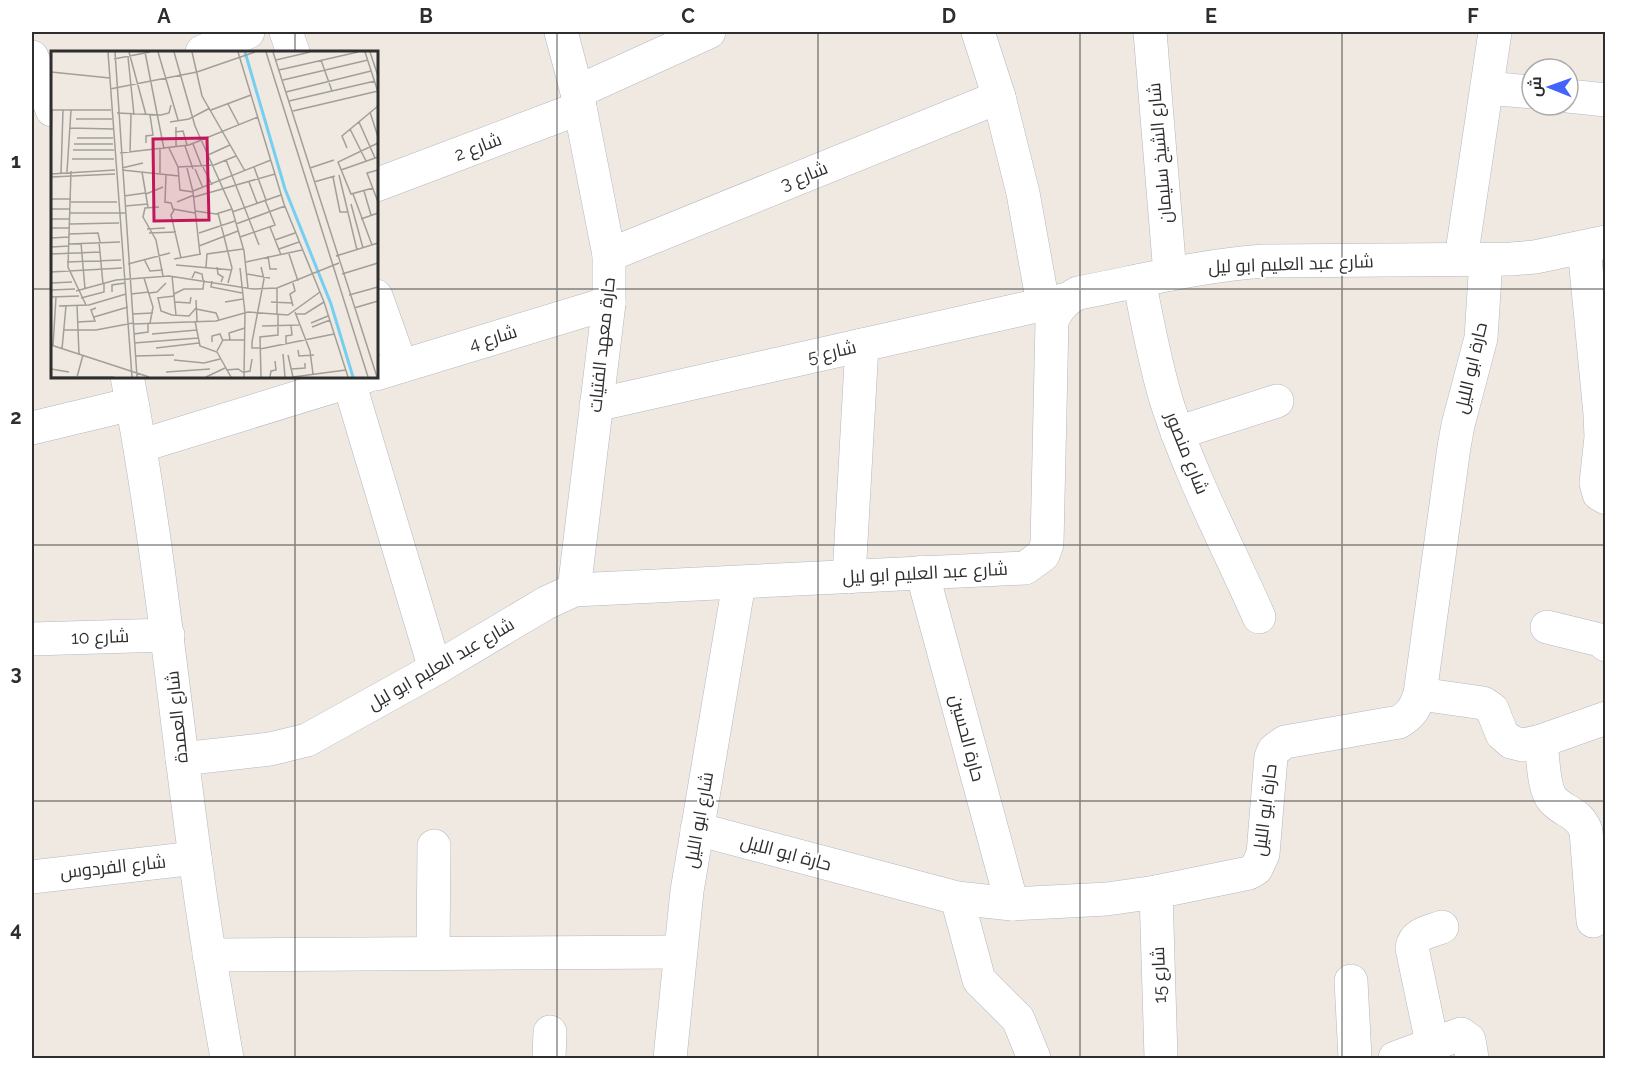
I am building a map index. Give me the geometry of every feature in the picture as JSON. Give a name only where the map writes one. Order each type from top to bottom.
[{"type":"street","points":[[204,51],[248,32]]},
{"type":"street","points":[[286,32],[293,51]]},
{"type":"street","name":"حارة معهد الفتيات","points":[[561,32],[578,100],[609,255],[609,303],[574,591]]},
{"type":"street","name":"شارع 2","points":[[378,184],[578,100],[709,32]]},
{"type":"street","points":[[978,32],[999,97],[1023,192],[1055,302]]},
{"type":"street","name":"شارع الشيخ سليمان","points":[[1150,32],[1155,278]]},
{"type":"street","name":"حارة ابو الليل","points":[[697,829],[957,898],[1012,904],[1107,898],[1156,892],[1249,873],[1256,869],[1263,854],[1271,756],[1279,745],[1285,742],[1399,722],[1415,709],[1420,694],[1454,447],[1481,338],[1474,259],[1487,88],[1495,32]]},
{"type":"street","points":[[32,57],[51,107]]},
{"type":"street","points":[[1487,88],[1520,91]]},
{"type":"street","name":"شارع 3","points":[[609,255],[999,97]]},
{"type":"street","points":[[1580,97],[1605,100]]},
{"type":"street","points":[[32,129],[51,121]]},
{"type":"street","points":[[1595,244],[1601,437],[1596,483],[1599,494],[1605,498]]},
{"type":"street","name":"شارع عبد العليم ابو ليل","points":[[182,759],[270,749],[307,740],[435,669],[546,603],[574,591],[1025,568],[1042,555],[1047,544],[1052,321],[1058,309],[1055,302],[1078,293],[1233,264],[1265,261],[1535,257],[1595,244]]},
{"type":"street","name":"شارع منصور","points":[[1155,278],[1160,378],[1178,433],[1259,616]]},
{"type":"street","name":"شارع 5","points":[[596,405],[1055,302]]},
{"type":"street","name":"شارع 4","points":[[378,373],[609,303]]},
{"type":"street","points":[[849,577],[862,345]]},
{"type":"street","name":"شارع 4","points":[[140,446],[363,378]]},
{"type":"street","points":[[374,378],[435,669]]},
{"type":"street","points":[[32,428],[130,390]]},
{"type":"street","name":"شارع العمدة","points":[[130,390],[168,635],[182,759],[209,955],[227,1059]]},
{"type":"street","points":[[1178,433],[1277,401]]},
{"type":"street","name":"حارة الحسين","points":[[922,572],[1012,904]]},
{"type":"street","name":"شارع ابو الليل","points":[[670,1059],[679,952],[697,829],[739,583]]},
{"type":"street","points":[[1547,627],[1600,640],[1605,645]]},
{"type":"street","name":"شارع 10","points":[[32,639],[168,635]]},
{"type":"street","points":[[1420,694],[1483,702],[1492,709],[1502,734],[1511,742],[1523,745],[1541,741],[1605,718]]},
{"type":"street","points":[[1541,741],[1547,791],[1557,804],[1590,814],[1583,822],[1598,875],[1593,921]]},
{"type":"street","points":[[433,953],[434,846]]},
{"type":"street","name":"شارع الفردوس","points":[[32,877],[195,858]]},
{"type":"street","name":"شارع 15","points":[[1156,892],[1161,1059]]},
{"type":"street","points":[[957,898],[979,980],[1018,1019],[1034,1059]]},
{"type":"street","points":[[1432,1043],[1412,942],[1420,935],[1442,927]]},
{"type":"street","points":[[209,955],[679,952]]},
{"type":"street","points":[[1352,981],[1355,1059]]},
{"type":"street","points":[[1395,1059],[1432,1043],[1461,1034],[1470,1040],[1472,1059]]}]
